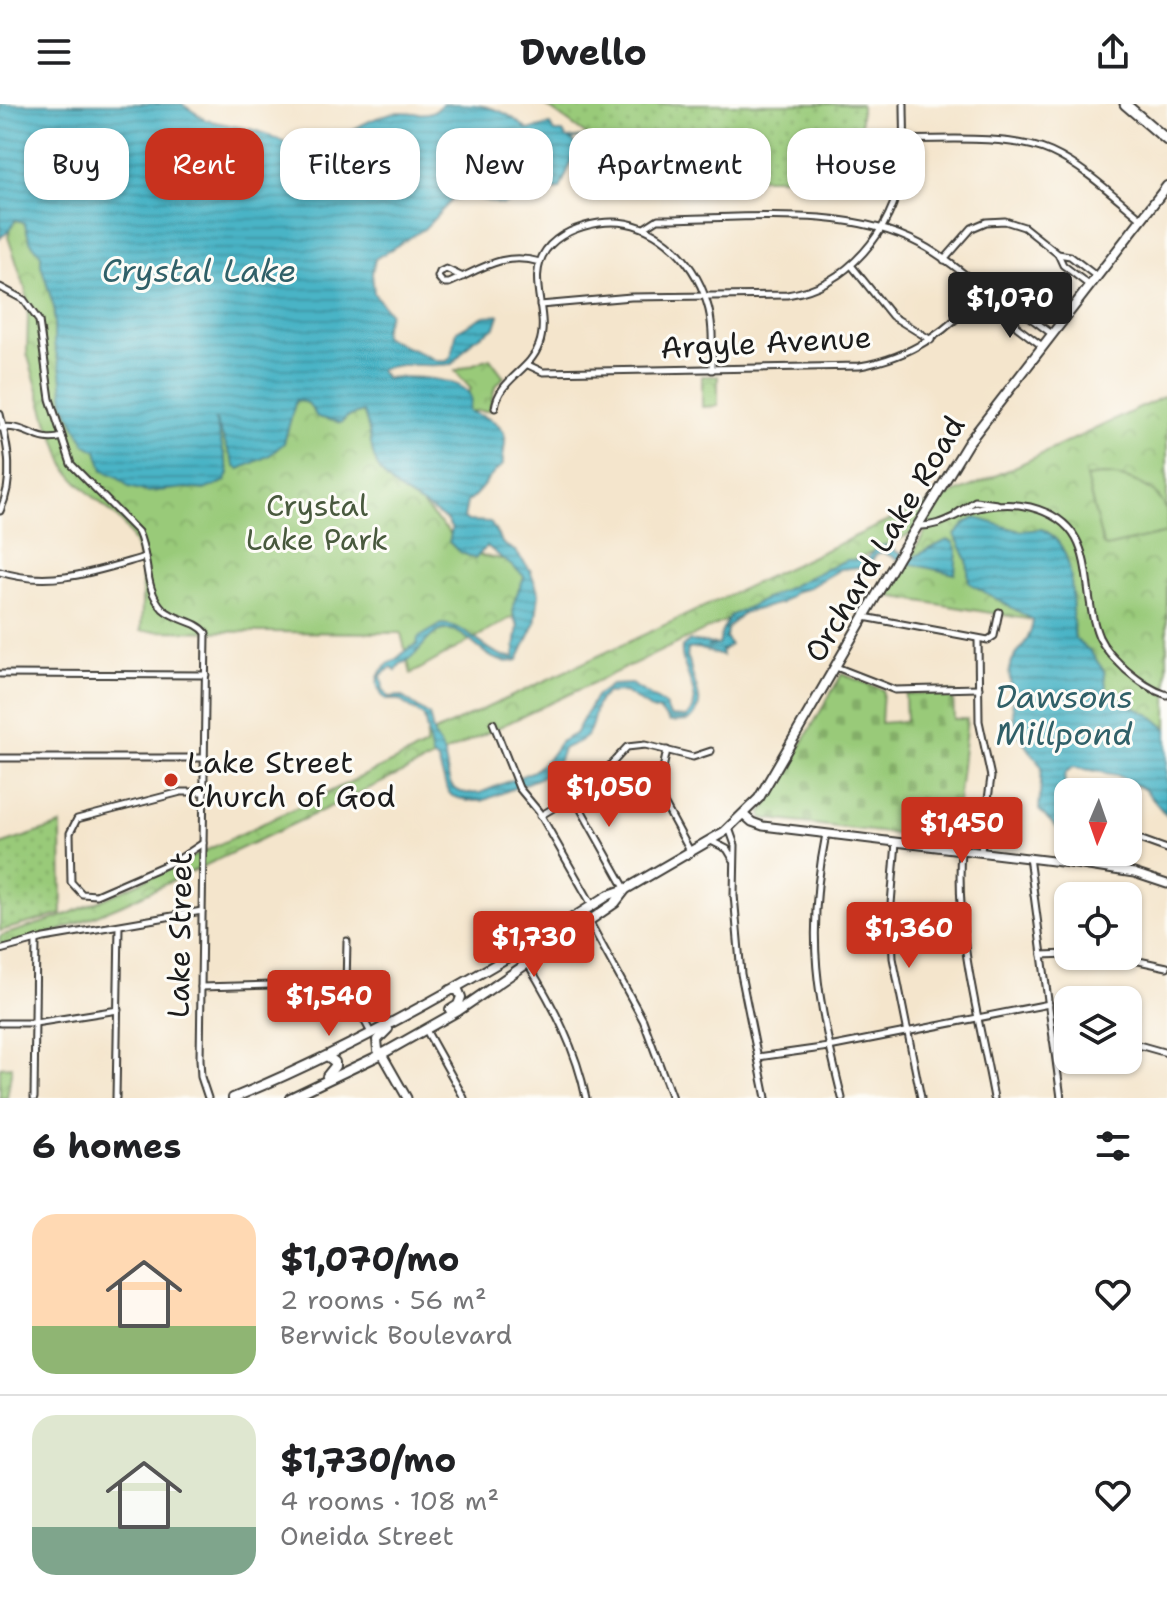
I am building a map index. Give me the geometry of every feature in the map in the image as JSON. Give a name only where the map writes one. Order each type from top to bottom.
[{"type":"main road","points":[[1125,104],[1167,140]]},
{"type":"main road","name":"Orchard Lake Road","points":[[233,1098],[327,1056],[435,999],[609,895],[626,889],[709,841],[744,815],[765,789],[863,617],[968,443],[1167,186]]},
{"type":"main road","name":"Orchard Lake Road","points":[[290,1098],[426,1030],[615,903],[626,889]]},
{"type":"main road","points":[[544,935],[550,948]]},
{"type":"main road","points":[[426,1030],[428,1023],[458,1005],[461,993],[450,990]]},
{"type":"main road","points":[[382,1054],[377,1046],[380,1035],[431,1005],[435,999]]},
{"type":"main road","points":[[279,1098],[330,1075],[335,1062],[327,1056]]},
{"type":"street","points":[[904,104],[904,128]]},
{"type":"street","points":[[925,140],[1010,141],[1039,147],[1070,163],[1141,218]]},
{"type":"street","points":[[540,305],[615,297],[796,293],[823,285],[851,265],[881,227],[893,200]]},
{"type":"street","points":[[644,228],[658,219],[817,218],[849,220],[881,227],[916,242],[1014,314],[1025,314],[1052,334]]},
{"type":"street","points":[[944,260],[968,231],[981,223],[995,220],[1011,222],[1024,227],[1058,254],[1063,265],[1089,285]]},
{"type":"street","points":[[495,408],[503,387],[528,365],[541,338],[537,280],[540,262],[558,239],[587,226],[618,222],[644,228],[683,258],[705,295],[711,323],[712,370]]},
{"type":"street","points":[[1058,254],[1070,256],[1096,276]]},
{"type":"street","points":[[463,277],[511,257],[540,262]]},
{"type":"street","points":[[851,265],[889,314],[931,340]]},
{"type":"street","points":[[0,287],[24,300],[39,321],[49,395],[76,471],[135,529],[145,557],[64,579],[28,579],[0,572]]},
{"type":"street","name":"Argyle Avenue","points":[[528,365],[543,372],[852,367],[889,360],[931,340],[960,317],[983,291]]},
{"type":"street","points":[[1014,314],[1017,327],[1042,346]]},
{"type":"street","points":[[0,414],[10,469],[0,511]]},
{"type":"street","points":[[2,428],[18,427],[47,440],[62,437]]},
{"type":"street","points":[[917,526],[933,526],[975,509],[1006,505],[1042,511],[1071,531],[1083,551],[1090,604],[1102,643],[1138,680],[1167,695]]},
{"type":"street","name":"Lake Street","points":[[145,557],[151,588],[163,609],[179,620],[204,629],[207,635],[200,1070],[208,1098]]},
{"type":"street","points":[[863,617],[988,640],[993,638],[999,612]]},
{"type":"street","points":[[978,639],[980,724],[991,777],[981,851]]},
{"type":"street","points":[[835,666],[896,690],[979,688]]},
{"type":"street","points":[[0,674],[206,675]]},
{"type":"street","points":[[493,723],[513,777],[540,816],[592,905]]},
{"type":"street","points":[[540,816],[597,780],[627,747],[645,745],[693,757],[711,751]]},
{"type":"street","points":[[667,750],[658,792],[690,851]]},
{"type":"street","points":[[0,758],[205,758]]},
{"type":"street","points":[[204,792],[183,791],[77,819],[71,831],[71,882],[80,893],[96,895],[177,860],[204,843]]},
{"type":"street","points":[[574,797],[626,889]]},
{"type":"street","points":[[744,815],[763,826],[1029,857],[1142,875],[1167,884]]},
{"type":"street","points":[[729,828],[735,843],[735,912],[741,974],[766,1098]]},
{"type":"street","points":[[826,834],[816,890],[814,950],[819,998],[842,1098]]},
{"type":"street","points":[[1142,840],[1167,849]]},
{"type":"street","points":[[709,841],[727,849],[734,860]]},
{"type":"street","points":[[897,842],[891,930],[895,974],[921,1098]]},
{"type":"street","points":[[961,849],[959,906],[994,1098]]},
{"type":"street","points":[[1029,857],[1061,1098]]},
{"type":"street","points":[[0,950],[36,940],[202,911]]},
{"type":"street","points":[[589,921],[643,1020],[672,1098]]},
{"type":"street","points":[[116,1098],[119,926]]},
{"type":"street","points":[[34,1098],[36,940]]},
{"type":"street","points":[[347,941],[346,983],[371,1034]]},
{"type":"street","points":[[1042,955],[1054,955]]},
{"type":"street","points":[[1142,962],[1167,967]]},
{"type":"street","points":[[528,963],[564,1029],[586,1098]]},
{"type":"street","points":[[201,987],[346,983]]},
{"type":"street","points":[[758,1057],[829,1047],[1049,1004]]},
{"type":"street","points":[[0,1023],[35,1023],[118,1010]]},
{"type":"street","points":[[426,1030],[464,1098]]},
{"type":"street","points":[[1142,1046],[1167,1053]]},
{"type":"street","points":[[382,1054],[407,1098]]},
{"type":"green space","points":[[543,104],[861,104],[861,128],[787,128],[787,178],[771,178],[771,128],[577,128]]},
{"type":"green space","name":"Crystal Lake Park","points":[[15,214],[26,218],[209,412],[289,389],[454,411],[471,389],[455,371],[490,358],[504,377],[495,387],[489,411],[472,411],[471,457],[423,457],[423,506],[471,554],[519,562],[537,603],[411,674],[401,633],[141,631],[142,576],[131,536],[117,517],[69,472],[49,427],[27,353],[26,291],[8,237]]},
{"type":"green space","points":[[702,376],[718,376],[718,406],[702,407]]},
{"type":"green space","points":[[1167,395],[1167,776],[1033,620],[889,596],[929,525],[121,905],[61,930],[0,948],[0,936],[102,900],[426,746],[426,736]]},
{"type":"green space","points":[[1102,475],[1131,480],[1157,496],[1167,513],[1167,533],[1106,547],[1103,545],[1086,477]]},
{"type":"green space","points":[[842,674],[883,690],[881,723],[906,721],[905,694],[953,692],[954,719],[967,719],[954,841],[762,818],[762,813]]},
{"type":"green space","points":[[61,825],[62,914],[0,931],[0,845]]},
{"type":"green space","points":[[12,1066],[7,1098],[0,1098],[0,1067]]},
{"type":"water","name":"Crystal Lake","points":[[0,104],[182,104],[206,120],[244,128],[145,128],[145,200],[264,200],[264,133],[280,140],[280,200],[420,200],[420,128],[356,128],[391,113],[425,113],[442,104],[467,104],[498,110],[526,128],[436,128],[436,200],[452,200],[424,229],[375,259],[372,273],[374,293],[389,313],[384,337],[438,361],[447,361],[451,357],[457,331],[484,316],[499,315],[495,327],[473,340],[452,364],[398,365],[379,370],[386,378],[434,379],[459,386],[467,391],[471,399],[468,411],[491,420],[503,431],[503,465],[467,502],[464,518],[490,522],[503,544],[515,551],[530,570],[539,594],[535,624],[518,660],[506,662],[496,659],[462,635],[445,630],[432,636],[396,671],[392,667],[381,675],[388,697],[401,696],[429,715],[434,735],[443,752],[450,783],[459,791],[480,793],[534,771],[560,742],[575,734],[596,696],[611,685],[631,684],[665,705],[670,716],[687,717],[694,701],[682,647],[690,641],[714,644],[707,647],[719,645],[730,616],[846,560],[867,559],[875,549],[884,545],[910,559],[947,540],[953,542],[957,551],[955,574],[907,563],[882,552],[876,554],[869,566],[841,569],[806,589],[796,591],[781,603],[743,613],[727,628],[726,638],[730,645],[721,651],[722,656],[698,648],[688,649],[687,656],[699,699],[697,710],[689,721],[670,722],[659,710],[654,711],[625,692],[606,693],[598,703],[587,735],[563,749],[557,765],[539,778],[482,801],[452,796],[447,790],[438,761],[432,756],[424,717],[399,700],[386,700],[378,688],[378,677],[390,663],[417,645],[418,638],[442,624],[461,630],[495,652],[514,657],[518,625],[513,608],[523,575],[487,546],[475,559],[458,551],[449,542],[452,529],[446,520],[387,479],[375,460],[363,412],[347,417],[341,423],[317,417],[308,403],[296,400],[284,443],[270,455],[240,469],[235,467],[215,419],[229,473],[226,481],[204,490],[186,488],[147,492],[129,487],[103,470],[97,451],[85,444],[64,404],[54,344],[54,308],[41,255],[30,241],[24,222],[15,220],[10,230],[0,238]]},
{"type":"water","name":"Crystal Lake","points":[[553,130],[563,132],[569,139],[569,168],[560,189],[553,190]]},
{"type":"water","name":"Crystal Lake","points":[[484,200],[516,200],[503,205]]},
{"type":"water","name":"Dawsons Millpond","points":[[976,518],[1020,531],[1042,529],[1063,549],[1071,578],[1075,639],[1089,650],[1104,671],[1107,693],[1152,716],[1167,729],[1167,816],[1142,788],[1142,778],[1123,778],[1073,767],[1065,778],[1054,778],[1054,825],[1039,810],[1042,767],[1015,730],[1009,669],[1029,636],[1033,620],[969,583],[967,560],[955,535],[967,522]]},
{"type":"place","name":"Lake Street Church of God","points":[[171,780]]}]
